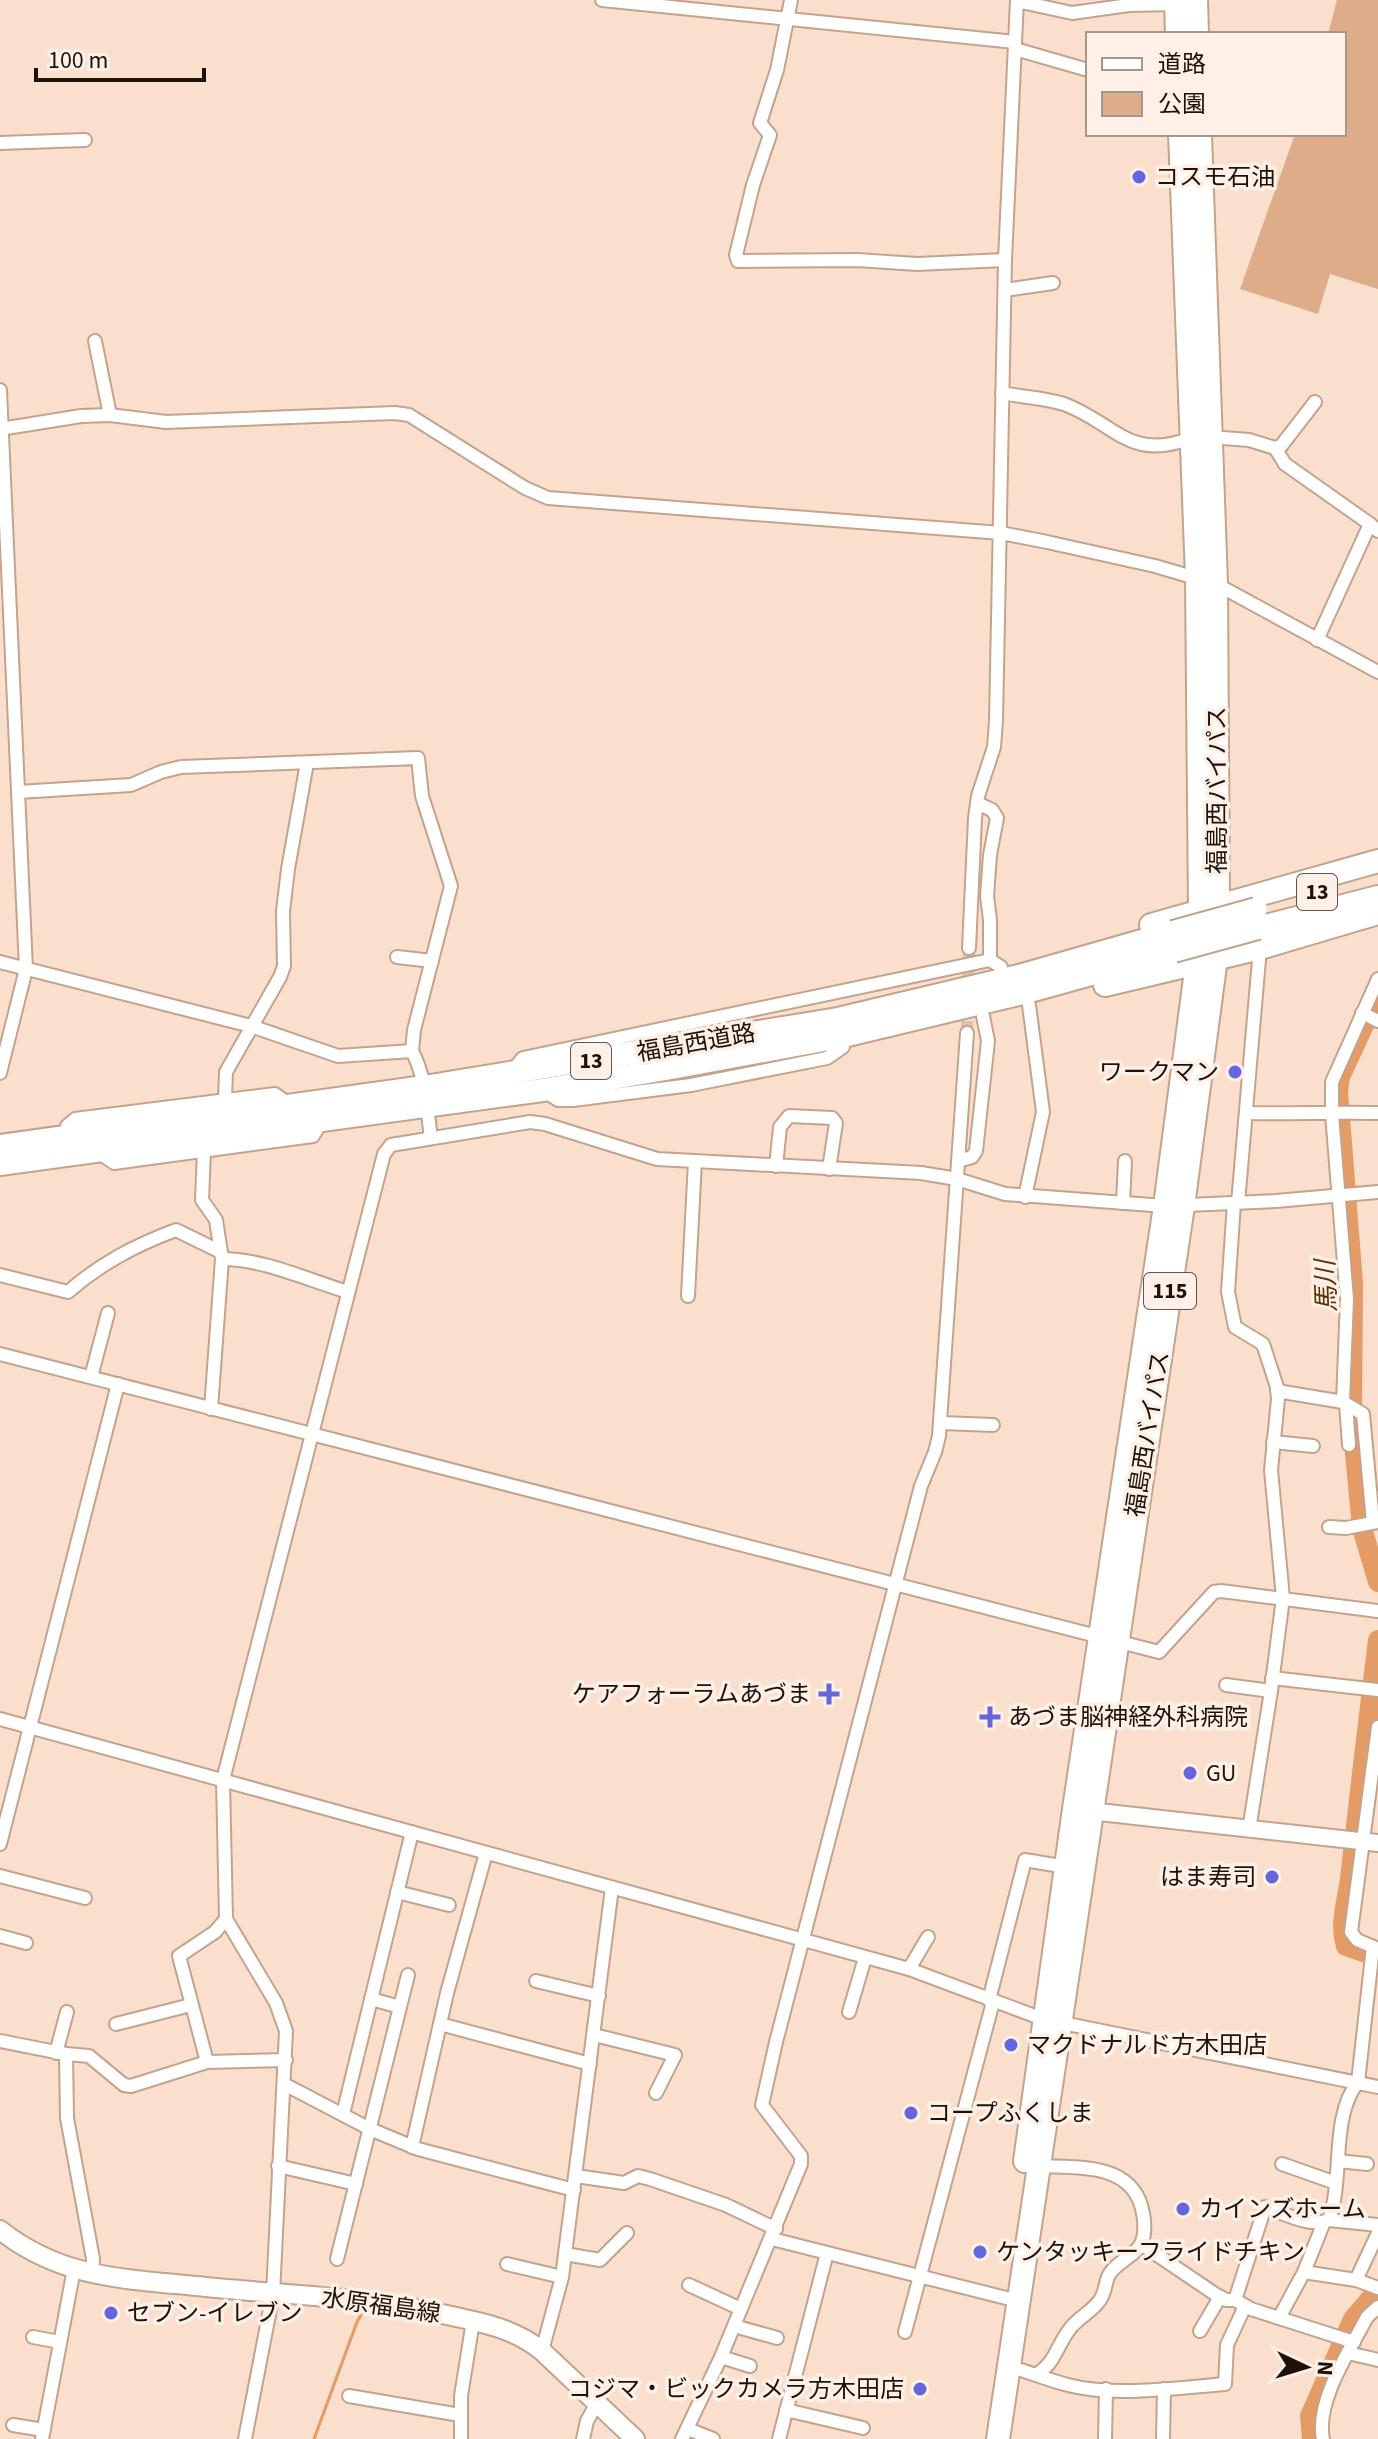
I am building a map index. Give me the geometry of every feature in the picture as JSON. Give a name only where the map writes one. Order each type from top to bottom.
[{"type":"highway","points":[[1177,32],[1183,1]]},
{"type":"highway","points":[[1183,1],[1196,32]]},
{"type":"highway","name":"福島西バイパス","points":[[998,2439],[1008,2366],[1011,2300],[1174,1206],[1206,961],[1209,908],[1206,581],[1180,136]]},
{"type":"highway","name":"福島西バイパス","points":[[1200,136],[1200,437]]},
{"type":"highway","points":[[638,1053],[682,1035],[939,984],[996,963],[1378,861]]},
{"type":"highway","name":"福島西道路","points":[[1258,928],[1378,876]]},
{"type":"highway","name":"福島西道路","points":[[0,1164],[322,1121],[511,1074],[838,1019],[1174,942],[1258,928],[1378,897]]},
{"type":"highway","points":[[677,1067],[711,1073],[843,1047],[1206,961],[1258,928],[1378,913]]},
{"type":"highway","name":"福島西道路","points":[[0,1146],[290,1105],[543,1090],[677,1067],[839,1037],[1023,993],[1174,942]]},
{"type":"highway","name":"福島西バイパス","points":[[983,2439],[1039,2166],[1066,1867],[1083,1811]]},
{"type":"main road","name":"水原福島線","points":[[0,2230],[43,2258],[83,2272],[273,2294],[375,2301],[473,2321],[520,2335],[542,2351],[635,2439]]},
{"type":"street","points":[[602,0],[788,17],[1015,46],[1086,69]]},
{"type":"street","points":[[791,0],[777,70],[760,123],[770,135],[753,185],[736,255],[738,261],[857,260],[917,264],[1005,260]]},
{"type":"street","points":[[969,948],[977,803],[994,747],[1005,260],[1017,0],[1072,13],[1183,1]]},
{"type":"street","points":[[0,143],[85,140]]},
{"type":"street","points":[[1005,290],[1053,283]]},
{"type":"street","points":[[95,341],[110,415]]},
{"type":"street","points":[[0,390],[6,653],[18,792],[26,969],[0,1073]]},
{"type":"street","points":[[1002,393],[1063,404],[1122,437],[1145,446],[1174,445],[1200,437],[1249,440],[1275,448],[1281,446],[1315,402]]},
{"type":"street","points":[[1,429],[81,416],[110,415],[166,422],[395,413],[409,415],[525,488],[548,498],[1001,533],[1206,581],[1378,672]]},
{"type":"street","points":[[1275,448],[1285,464],[1374,528],[1317,640]]},
{"type":"street","points":[[18,792],[131,785],[181,767],[418,758],[422,796],[451,886],[414,1030],[412,1051],[418,1061],[431,1138]]},
{"type":"street","points":[[225,1099],[226,1072],[284,966],[283,911],[307,763]]},
{"type":"street","points":[[511,1074],[523,1058],[996,963],[987,896],[997,818],[992,810],[977,803]]},
{"type":"street","points":[[1249,1830],[1283,1598],[1271,1470],[1277,1391],[1263,1344],[1235,1327],[1228,1292],[1246,1113],[1258,928]]},
{"type":"street","points":[[397,957],[432,961]]},
{"type":"street","points":[[0,962],[251,1026],[338,1056],[412,1051]]},
{"type":"street","points":[[1349,1445],[1345,1195],[1338,1112],[1332,1082],[1336,1068],[1369,1016],[1378,979]]},
{"type":"street","points":[[1025,1197],[1043,1112],[1029,1005]]},
{"type":"street","points":[[958,1161],[972,1157],[976,1151],[988,1041],[983,1016]]},
{"type":"street","points":[[713,2439],[685,2434],[797,2179],[801,2156],[762,2105],[895,1582],[941,1423],[967,1033]]},
{"type":"street","points":[[543,1090],[558,1100],[573,1100],[691,1085],[827,1058],[843,1047]]},
{"type":"street","points":[[64,1137],[67,1126],[75,1119],[275,1094],[290,1105]]},
{"type":"street","points":[[1246,1113],[1378,1113]]},
{"type":"street","points":[[776,1166],[780,1127],[789,1116],[798,1115],[832,1118],[836,1123],[829,1169]]},
{"type":"street","points":[[97,1151],[114,1163],[313,1136],[322,1121]]},
{"type":"street","points":[[245,2439],[273,2294],[286,2031],[276,2003],[226,1919],[223,1780],[384,1154],[391,1145],[530,1122],[657,1159],[921,1173],[1025,1197],[1174,1206],[1378,1192]]},
{"type":"street","points":[[204,1150],[202,1200],[216,1220],[222,1256],[211,1409]]},
{"type":"street","points":[[688,1296],[695,1161]]},
{"type":"street","points":[[1123,1203],[1125,1161]]},
{"type":"street","points":[[0,1275],[68,1292],[112,1259],[176,1230],[222,1256],[280,1270],[348,1292]]},
{"type":"street","points":[[91,1377],[108,1313]]},
{"type":"street","points":[[0,1354],[1159,1652],[1214,1592],[1375,1611]]},
{"type":"street","points":[[0,1844],[118,1384]]},
{"type":"street","points":[[1277,1391],[1349,1405],[1363,1414],[1373,1523],[1329,1527]]},
{"type":"street","points":[[941,1423],[993,1425]]},
{"type":"street","points":[[1273,1442],[1313,1446]]},
{"type":"street","points":[[1226,1685],[1373,1689]]},
{"type":"street","points":[[0,1719],[909,1969],[1052,2021],[1378,2087]]},
{"type":"street","points":[[1279,2318],[1304,2272],[1335,2202],[1344,2119],[1352,2089],[1358,2082],[1374,1952],[1351,1932],[1367,1842],[1378,1727]]},
{"type":"street","points":[[1083,1811],[1367,1842]]},
{"type":"street","points":[[343,2114],[412,1832]]},
{"type":"street","points":[[412,2147],[440,2024],[486,1853]]},
{"type":"street","points":[[905,2332],[1025,1860],[1066,1867]]},
{"type":"street","points":[[0,1876],[85,1898]]},
{"type":"street","points":[[542,2351],[562,2277],[612,1888]]},
{"type":"street","points":[[397,1892],[449,1905]]},
{"type":"street","points":[[207,2062],[179,1956],[215,1932],[226,1919]]},
{"type":"street","points":[[0,1936],[26,1943]]},
{"type":"street","points":[[909,1969],[928,1937]]},
{"type":"street","points":[[849,2012],[865,1958]]},
{"type":"street","points":[[337,2259],[408,1975]]},
{"type":"street","points":[[536,1981],[599,1996]]},
{"type":"street","points":[[371,1999],[400,2007]]},
{"type":"street","points":[[116,2024],[191,2005]]},
{"type":"street","points":[[13,2425],[43,2435],[60,2342],[83,2272],[93,2259],[67,2118],[61,2054],[67,2012]]},
{"type":"street","points":[[440,2024],[590,2064]]},
{"type":"street","points":[[594,2035],[675,2055],[656,2093]]},
{"type":"street","points":[[0,2041],[61,2054],[89,2056],[124,2085],[131,2086],[207,2062],[286,2060]]},
{"type":"street","points":[[284,2084],[412,2147],[575,2183],[624,2183],[638,2176],[650,2179],[726,2205],[774,2234],[827,2253],[1011,2300]]},
{"type":"street","points":[[1338,2161],[1367,2164]]},
{"type":"street","points":[[1282,2164],[1336,2183]]},
{"type":"street","points":[[278,2166],[356,2184]]},
{"type":"street","points":[[1037,2374],[1049,2367],[1075,2322],[1099,2302],[1109,2275],[1141,2244],[1144,2227],[1140,2202],[1123,2179],[1099,2171],[1039,2166]]},
{"type":"street","points":[[1008,2366],[1069,2386],[1164,2389],[1225,2384],[1227,2345],[1265,2207],[1306,2221],[1378,2225]]},
{"type":"street","points":[[565,2254],[600,2260],[627,2233]]},
{"type":"street","points":[[1356,2280],[1378,2233]]},
{"type":"street","points":[[1141,2244],[1226,2300],[1348,2343],[1378,2360]]},
{"type":"street","points":[[779,2439],[827,2253]]},
{"type":"street","points":[[507,2264],[562,2277]]},
{"type":"street","points":[[1304,2272],[1356,2280],[1376,2287]]},
{"type":"street","points":[[689,2285],[741,2309]]},
{"type":"street","points":[[1200,2331],[1220,2297]]},
{"type":"street","points":[[1323,2439],[1323,2408],[1348,2343],[1378,2307]]},
{"type":"street","points":[[461,2439],[460,2415],[473,2321]]},
{"type":"street","points":[[734,2326],[777,2338]]},
{"type":"street","points":[[33,2337],[60,2342]]},
{"type":"street","points":[[721,2357],[750,2366]]},
{"type":"street","points":[[1105,2439],[1106,2389]]},
{"type":"street","points":[[1163,2439],[1164,2389]]},
{"type":"street","points":[[349,2396],[460,2415]]},
{"type":"street","points":[[583,2439],[587,2421],[597,2403]]},
{"type":"street","points":[[786,2410],[863,2428]]},
{"type":"green space","points":[[1337,0],[1378,0],[1378,289],[1330,274],[1318,314],[1240,289],[1294,136],[1346,136],[1346,32],[1329,32]]},
{"type":"waterway","name":"馬川","points":[[1378,995],[1340,1077],[1338,1092],[1353,1283],[1352,1421],[1362,1528],[1378,1582]]},
{"type":"waterway","name":"馬川","points":[[1378,1640],[1343,1929],[1346,1946],[1378,1957]]},
{"type":"waterway","name":"馬川","points":[[1312,2439],[1310,2416],[1353,2319],[1378,2290]]},
{"type":"waterway","points":[[314,2439],[365,2308]]},
{"type":"tunnel","points":[[967,1033],[969,948]]},
{"type":"place","name":"コスモ石油","points":[[1139,177]]},
{"type":"place","name":"ワークマン","points":[[1235,1072]]},
{"type":"place","name":"ケアフォーラムあづま","points":[[829,1694]]},
{"type":"place","name":"あづま脳神経外科病院","points":[[990,1717]]},
{"type":"place","name":"GU","points":[[1190,1773]]},
{"type":"place","name":"はま寿司","points":[[1272,1877]]},
{"type":"place","name":"マクドナルド方木田店","points":[[1011,2045]]},
{"type":"place","name":"コープふくしま","points":[[911,2113]]},
{"type":"place","name":"カインズホーム","points":[[1183,2209]]},
{"type":"place","name":"ケンタッキーフライドチキン","points":[[980,2252]]},
{"type":"place","name":"セブン-イレブン","points":[[111,2313]]},
{"type":"place","name":"コジマ・ビックカメラ方木田店","points":[[920,2389]]}]
